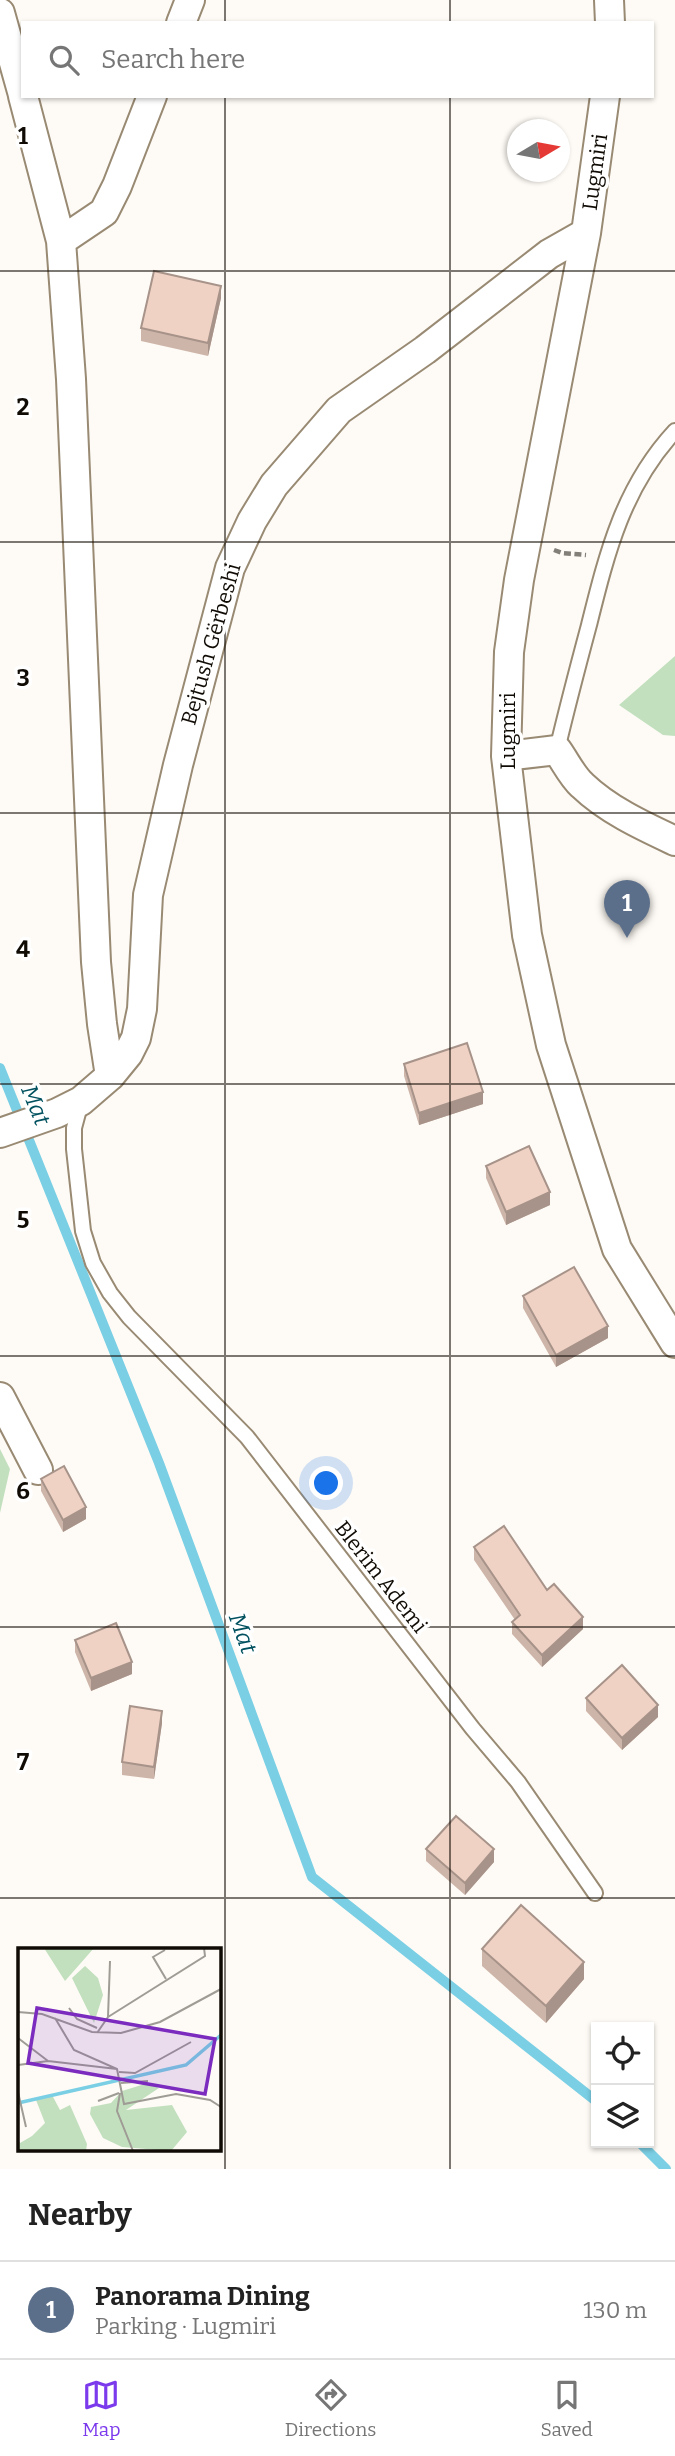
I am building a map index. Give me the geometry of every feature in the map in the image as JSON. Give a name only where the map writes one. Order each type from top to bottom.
[{"type":"street","points":[[182,21],[190,0]]},
{"type":"street","points":[[609,0],[610,21]]},
{"type":"street","points":[[0,13],[21,89]]},
{"type":"street","points":[[24,98],[61,242],[71,379],[96,962],[110,1076]]},
{"type":"street","points":[[61,242],[104,212],[151,98]]},
{"type":"street","name":"Lugmiri","points":[[605,98],[586,233],[509,652],[506,755],[527,935],[551,1045],[617,1249],[675,1343]]},
{"type":"street","name":"Bejtush Gërbeshi","points":[[0,1133],[69,1107],[110,1076],[128,1055],[136,1038],[142,1009],[148,895],[178,765],[230,568],[252,521],[274,485],[339,410],[425,351],[549,254],[586,233]]},
{"type":"street","points":[[506,755],[557,750],[580,784],[636,822],[675,841]]},
{"type":"street","points":[[0,1397],[38,1470]]},
{"type":"lane","points":[[557,750],[606,556],[629,495],[641,473],[675,431]]},
{"type":"lane","name":"Blerim Ademi","points":[[69,1107],[74,1128],[83,1231],[93,1263],[110,1293],[129,1317],[247,1437],[465,1718],[518,1782],[595,1893]]},
{"type":"path","points":[[528,537],[562,553],[606,556]]},
{"type":"green space","points":[[675,656],[675,736],[663,735],[619,705]]},
{"type":"green space","points":[[0,1449],[10,1469],[0,1513]]},
{"type":"building","points":[[154,271],[221,286],[208,343],[141,328]]},
{"type":"building","points":[[467,1043],[483,1092],[419,1113],[404,1064]]},
{"type":"building","points":[[529,1146],[550,1192],[506,1212],[486,1166]]},
{"type":"building","points":[[574,1267],[608,1326],[556,1355],[523,1296]]},
{"type":"building","points":[[64,1466],[86,1507],[63,1520],[41,1479]]},
{"type":"building","points":[[504,1526],[547,1590],[554,1584],[583,1617],[542,1655],[512,1622],[520,1615],[474,1547]]},
{"type":"building","points":[[116,1623],[132,1662],[91,1678],[75,1640]]},
{"type":"building","points":[[622,1665],[658,1705],[622,1738],[586,1698]]},
{"type":"building","points":[[130,1706],[162,1711],[154,1767],[122,1762]]},
{"type":"building","points":[[456,1816],[494,1849],[465,1883],[426,1849]]},
{"type":"building","points":[[521,1905],[584,1962],[546,2006],[482,1949]]},
{"type":"waterway","name":"Mat","points":[[0,1068],[159,1463],[312,1877],[591,2097]]},
{"type":"waterway","name":"Mat","points":[[645,2148],[666,2169]]},
{"type":"place","name":"Panorama Dining","points":[[627,938]]}]
